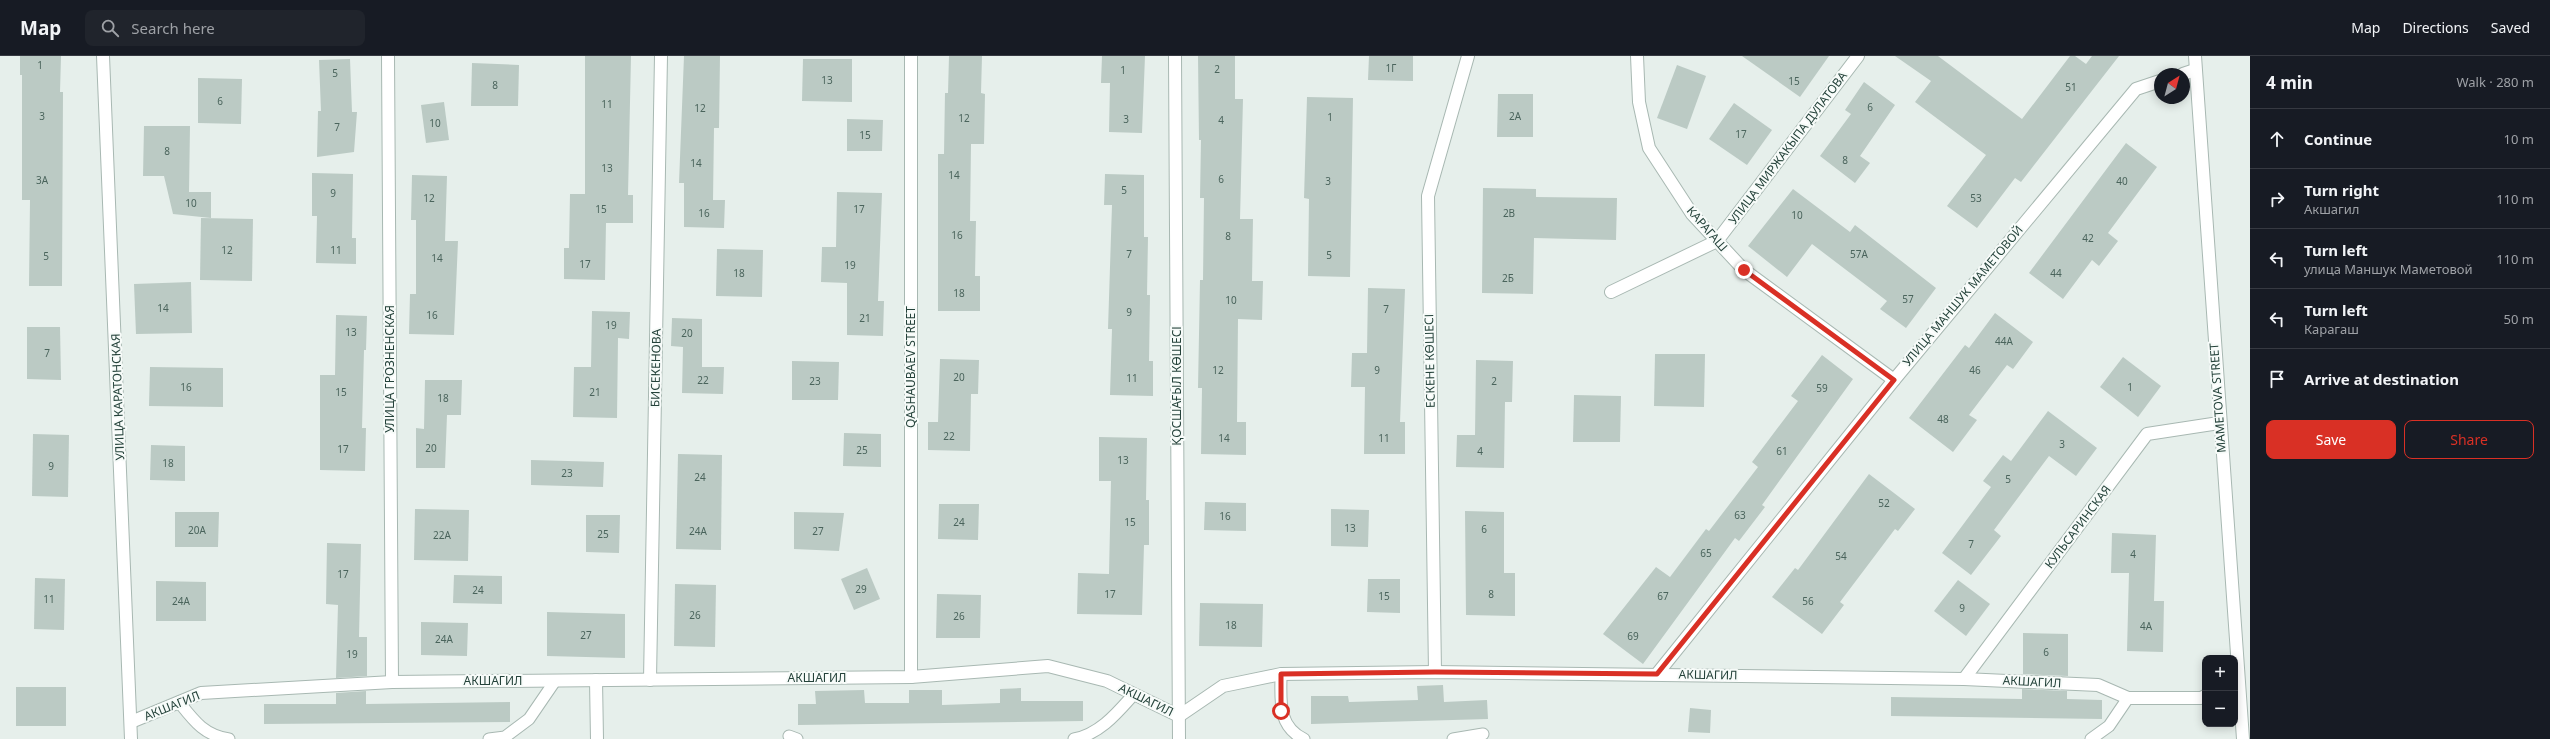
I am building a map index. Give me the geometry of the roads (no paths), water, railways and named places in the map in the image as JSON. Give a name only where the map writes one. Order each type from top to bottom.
[{"type":"street","name":"УЛИЦА КАРАТОНСКАЯ","points":[[103,56],[132,722],[131,739]]},
{"type":"street","name":"УЛИЦА ГРОЗНЕНСКАЯ","points":[[388,56],[392,682]]},
{"type":"street","name":"БИСЕКЕНОВА","points":[[650,680],[662,56]]},
{"type":"street","name":"QASHAUBAEV STREET","points":[[911,56],[911,677]]},
{"type":"street","name":"ҚОСШАҒЫЛ КӨШЕСІ","points":[[1175,56],[1180,739]]},
{"type":"street","name":"ЕСКЕНЕ КӨШЕСІ","points":[[1435,672],[1428,196],[1468,56]]},
{"type":"street","name":"КАРАГАШ","points":[[1637,56],[1639,102],[1649,148],[1692,214],[1744,270],[1894,380]]},
{"type":"street","name":"УЛИЦА МИРЖАКЫПА ДУЛАТОВА","points":[[1611,292],[1717,241],[1858,56]]},
{"type":"street","name":"MAMETOVA STREET","points":[[2195,56],[2219,423],[2242,680],[2243,739]]},
{"type":"street","points":[[2190,72],[2195,70]]},
{"type":"street","name":"УЛИЦА МАНШУК МАМЕТОВОЙ","points":[[1657,674],[1894,380],[2136,89],[2154,83]]},
{"type":"street","name":"КУЛЬСАРИНСКАЯ","points":[[1964,679],[2147,434],[2219,423]]},
{"type":"street","name":"АКШАГИЛ","points":[[132,722],[202,693],[392,682],[911,677],[1048,666],[1107,681],[1179,716],[1223,686],[1281,674],[1435,672],[1964,679],[2098,685],[2128,698],[2202,698]]},
{"type":"street","points":[[596,680],[597,739]]},
{"type":"lane","points":[[1281,674],[1281,711],[1292,733],[1304,739]]},
{"type":"lane","points":[[489,739],[505,737],[529,719],[555,681]]},
{"type":"lane","points":[[1074,739],[1087,736],[1110,720],[1134,694]]},
{"type":"lane","points":[[2091,739],[2109,726],[2128,698]]},
{"type":"lane","points":[[179,702],[198,727],[217,737],[229,739]]},
{"type":"lane","points":[[1453,739],[1482,734]]}]
